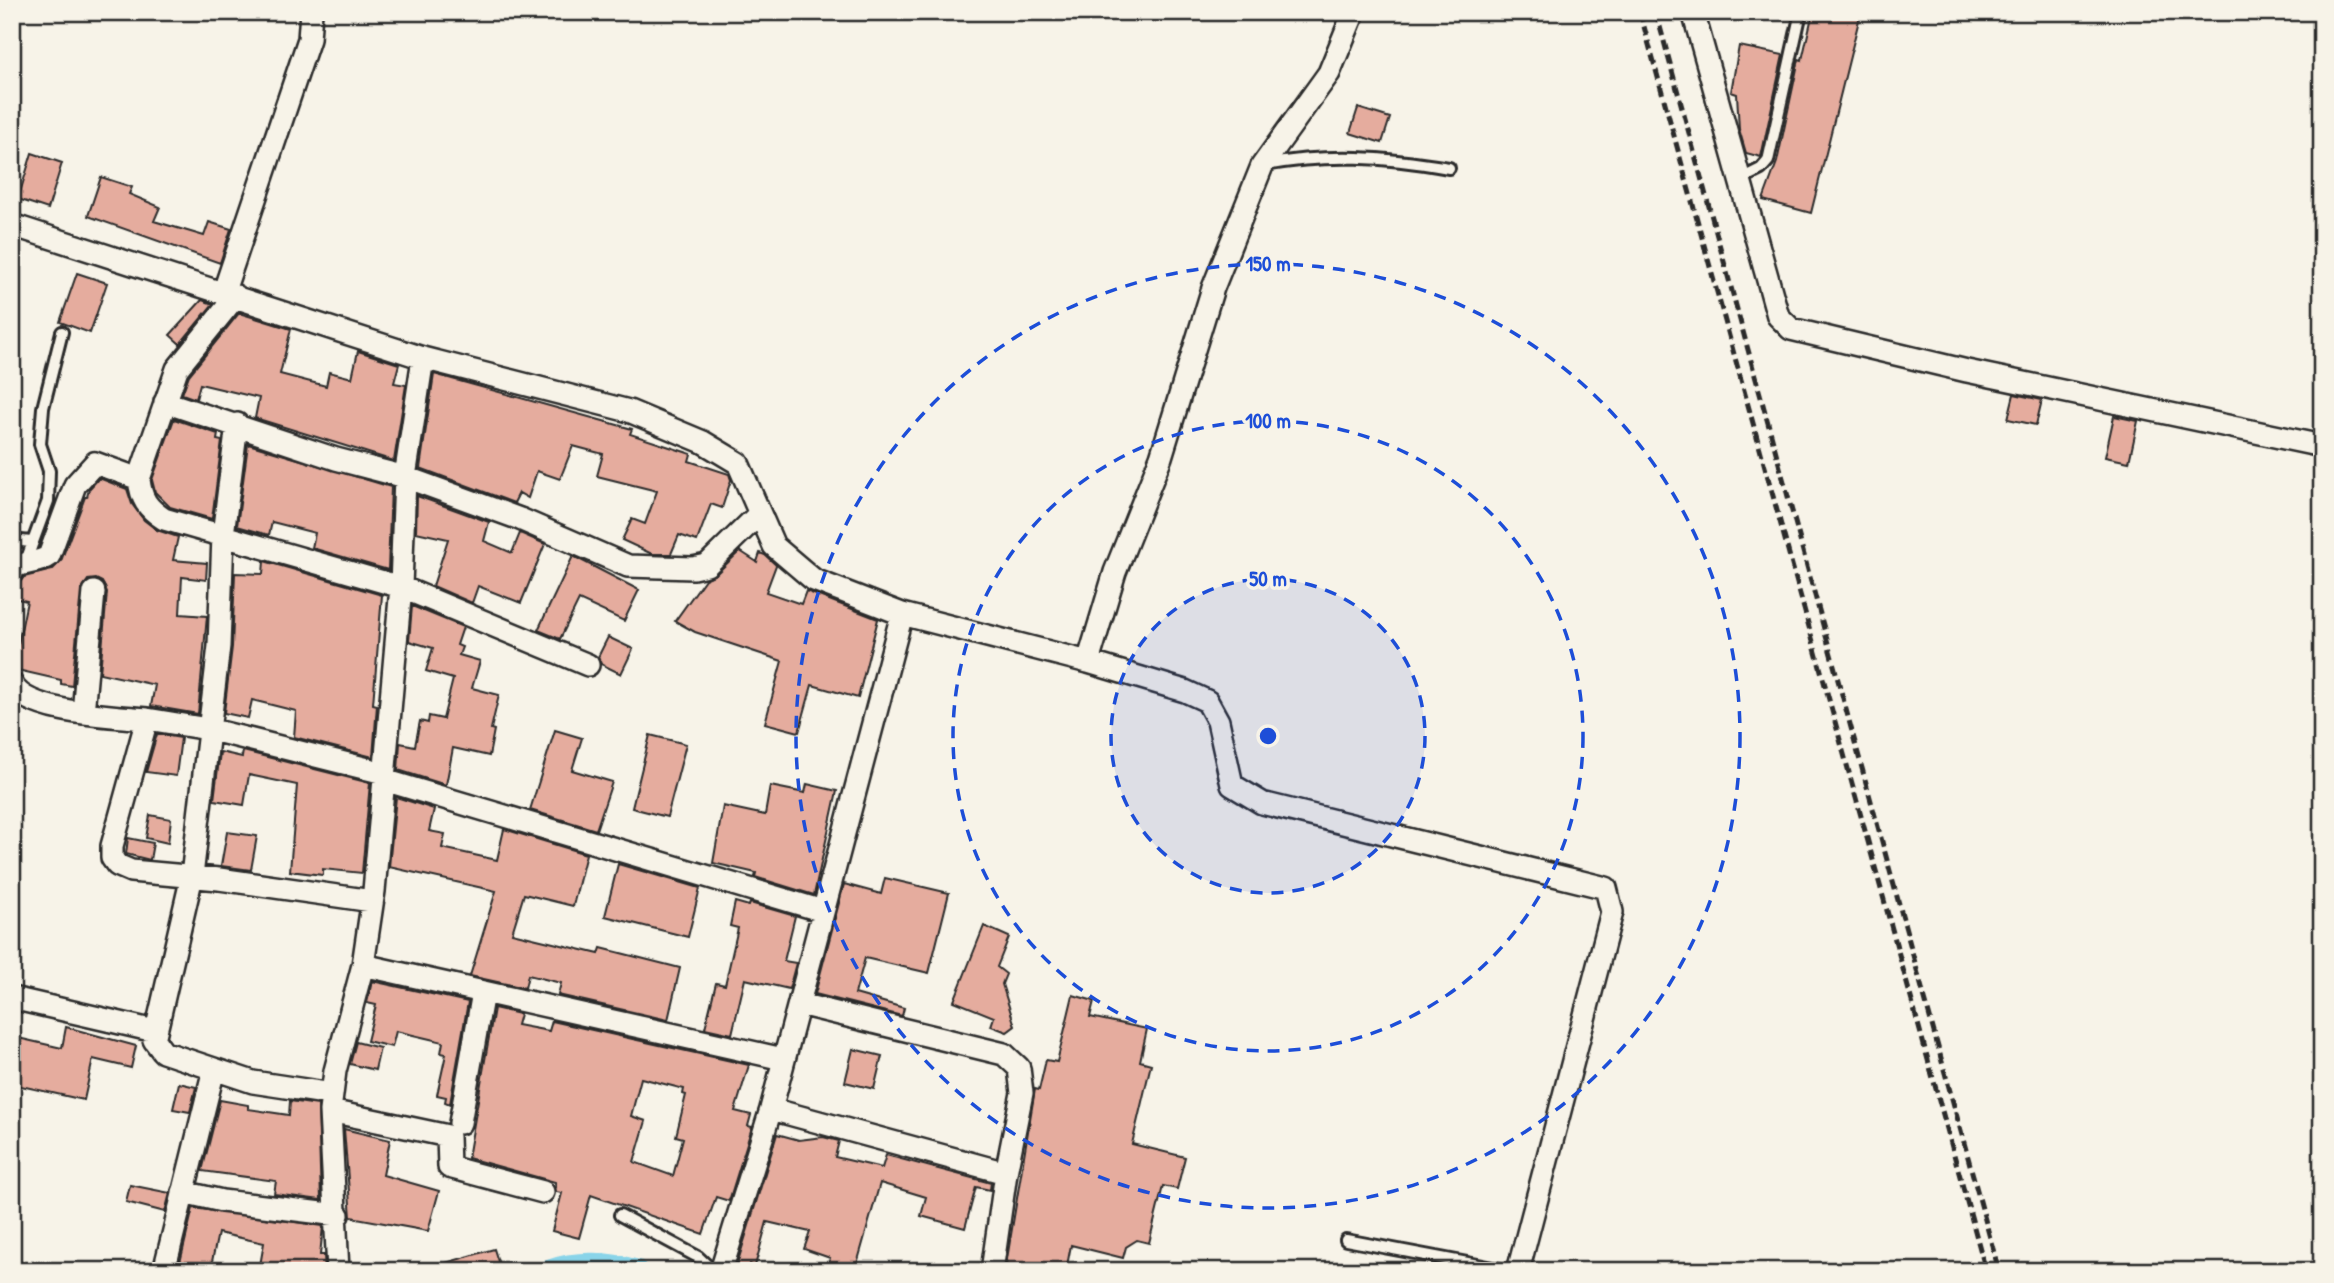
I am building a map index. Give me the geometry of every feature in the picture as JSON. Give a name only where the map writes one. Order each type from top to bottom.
[{"type":"street","points":[[311,12],[309,39],[230,294],[177,369],[139,479],[141,496],[150,510],[164,519],[401,587],[588,665]]},
{"type":"street","points":[[1088,662],[1115,572],[1161,457],[1213,288],[1262,166],[1329,73],[1354,12]]},
{"type":"street","points":[[1693,12],[1778,316],[1791,329],[1967,371],[2322,446]]},
{"type":"street","points":[[12,225],[423,358],[629,411],[703,442],[738,463],[758,515],[774,546],[814,580],[902,614],[1088,662],[1185,691],[1207,701],[1218,721],[1232,785],[1262,803],[1606,888],[1612,912],[1518,1271]]},
{"type":"street","points":[[338,1271],[338,1215],[331,1102],[335,1071],[363,965],[372,901],[401,587],[405,477],[423,358]]},
{"type":"street","points":[[165,402],[336,459],[405,477],[520,520],[628,566],[693,568],[708,565],[758,515]]},
{"type":"street","points":[[237,425],[223,535],[219,646],[192,876],[154,1040],[163,1052],[253,1082],[447,1136],[449,1167],[543,1192]]},
{"type":"street","points":[[23,559],[49,556],[75,485],[95,463],[139,479]]},
{"type":"street","points":[[83,713],[94,592]]},
{"type":"street","points":[[721,1271],[771,1109],[902,614]]},
{"type":"street","points":[[12,684],[17,693],[35,702],[83,713],[148,719],[208,729],[384,776],[824,911]]},
{"type":"street","points":[[148,719],[118,822],[113,858],[117,865],[131,871],[192,876],[372,901]]},
{"type":"street","points":[[363,965],[783,1059]]},
{"type":"street","points":[[460,1123],[484,992]]},
{"type":"street","points":[[12,998],[155,1031]]},
{"type":"street","points":[[799,1004],[1004,1054],[1019,1068],[1022,1093],[1006,1173],[992,1271]]},
{"type":"street","points":[[164,1271],[214,1069]]},
{"type":"street","points":[[771,1109],[1006,1173]]},
{"type":"street","points":[[183,1192],[222,1201],[338,1215]]},
{"type":"lane","points":[[1739,180],[1761,170],[1768,161],[1801,12]]},
{"type":"lane","points":[[1262,166],[1308,157],[1355,156],[1449,168]]},
{"type":"lane","points":[[23,559],[48,501],[49,471],[40,443],[43,408],[62,332]]},
{"type":"lane","points":[[12,540],[23,559]]},
{"type":"lane","points":[[620,1215],[698,1257],[713,1271]]},
{"type":"lane","points":[[1346,1240],[1510,1271]]},
{"type":"building","points":[[1813,12],[1861,12],[1811,213],[1763,200],[1777,162],[1799,59],[1802,60]]},
{"type":"building","points":[[1739,46],[1783,55],[1761,157],[1746,153],[1739,129],[1737,94],[1731,92]]},
{"type":"building","points":[[1358,108],[1390,118],[1382,143],[1350,133]]},
{"type":"building","points":[[32,153],[62,163],[48,209],[18,199]]},
{"type":"building","points":[[101,177],[132,187],[129,194],[160,207],[154,221],[204,236],[209,222],[231,229],[220,263],[88,216]]},
{"type":"building","points":[[77,273],[107,283],[90,333],[60,322]]},
{"type":"building","points":[[202,300],[213,304],[180,344],[170,335]]},
{"type":"building","points":[[239,313],[291,329],[280,374],[326,386],[329,372],[352,378],[358,351],[399,364],[394,383],[406,385],[394,461],[255,418],[259,398],[200,384],[196,399],[182,394],[189,375]]},
{"type":"building","points":[[434,374],[632,429],[630,434],[691,454],[689,461],[729,474],[731,480],[722,508],[711,504],[697,541],[679,535],[671,554],[652,554],[622,540],[632,519],[645,524],[657,491],[597,476],[603,454],[573,446],[560,479],[537,471],[528,498],[519,493],[514,503],[420,468]]},
{"type":"building","points":[[2014,394],[2042,400],[2036,425],[2008,419]]},
{"type":"building","points":[[2114,416],[2138,421],[2129,462],[2105,457]]},
{"type":"building","points":[[174,419],[218,434],[217,440],[222,441],[212,519],[170,507],[155,492],[152,480]]},
{"type":"building","points":[[248,444],[391,487],[388,570],[312,548],[315,533],[272,522],[269,535],[237,526]]},
{"type":"building","points":[[99,478],[127,489],[132,504],[144,520],[157,530],[178,537],[173,560],[207,563],[206,580],[182,577],[180,614],[207,616],[198,714],[151,706],[155,685],[100,673],[107,592],[102,582],[96,579],[88,580],[81,590],[72,686],[61,684],[61,680],[13,669],[27,601],[13,598],[16,585],[24,577],[52,570],[61,561],[85,497]]},
{"type":"building","points":[[417,496],[489,522],[484,541],[512,553],[520,533],[545,544],[521,603],[478,586],[472,603],[433,586],[448,539],[416,532]]},
{"type":"building","points":[[740,551],[757,562],[760,553],[776,565],[766,592],[801,604],[806,591],[878,619],[858,698],[812,685],[799,732],[765,723],[782,661],[695,632],[675,621],[705,579],[716,574]]},
{"type":"building","points":[[573,556],[639,590],[624,621],[579,600],[560,639],[538,630]]},
{"type":"building","points":[[264,561],[382,595],[373,704],[377,705],[373,757],[294,737],[296,711],[252,700],[248,718],[224,713],[232,647],[235,573],[263,574]]},
{"type":"building","points":[[412,606],[463,627],[457,645],[462,647],[459,655],[480,661],[472,688],[499,695],[491,729],[494,730],[489,756],[453,748],[446,785],[398,770],[400,743],[415,746],[420,721],[428,723],[429,716],[443,719],[453,679],[426,671],[433,648],[409,641]]},
{"type":"building","points":[[608,637],[633,649],[621,674],[601,664],[598,657]]},
{"type":"building","points":[[555,730],[582,738],[572,770],[612,782],[596,830],[530,810]]},
{"type":"building","points":[[157,734],[181,738],[176,776],[146,772]]},
{"type":"building","points":[[650,735],[686,744],[667,817],[632,808]]},
{"type":"building","points":[[243,751],[370,783],[362,873],[323,869],[323,875],[290,871],[297,785],[249,775],[244,805],[214,800],[220,752],[242,757]]},
{"type":"building","points":[[807,784],[837,791],[814,895],[755,877],[756,873],[713,863],[723,806],[765,815],[770,786],[805,793]]},
{"type":"building","points":[[396,797],[434,809],[429,831],[445,834],[442,848],[497,860],[504,829],[586,854],[573,906],[524,894],[512,933],[599,954],[601,948],[680,968],[668,1020],[558,995],[561,983],[528,975],[525,988],[470,976],[496,891],[389,867]]},
{"type":"building","points":[[150,815],[171,819],[168,843],[146,838]]},
{"type":"building","points":[[227,832],[257,836],[251,870],[221,866]]},
{"type":"building","points":[[128,838],[153,843],[150,860],[126,854]]},
{"type":"building","points":[[618,864],[700,888],[688,937],[605,916]]},
{"type":"building","points":[[885,878],[949,893],[929,973],[865,958],[855,994],[904,1008],[902,1016],[815,994],[844,884],[881,894]]},
{"type":"building","points":[[735,902],[749,906],[750,903],[795,916],[784,961],[796,963],[789,989],[745,979],[732,1034],[705,1028],[716,983],[725,985],[738,928],[730,926]]},
{"type":"building","points":[[984,926],[1009,937],[997,967],[1006,974],[1002,984],[1015,1026],[1007,1032],[991,1026],[994,1017],[954,1001]]},
{"type":"building","points":[[372,981],[468,1002],[450,1104],[445,1102],[446,1097],[437,1095],[446,1054],[441,1053],[443,1042],[396,1031],[392,1047],[367,1041],[376,1005],[367,1003]]},
{"type":"building","points":[[1073,995],[1094,1001],[1090,1017],[1147,1029],[1140,1061],[1151,1064],[1132,1144],[1185,1157],[1177,1189],[1163,1186],[1149,1243],[1137,1240],[1126,1247],[1123,1258],[1071,1245],[1066,1271],[1034,1271],[1006,1265],[1035,1089],[1039,1090],[1046,1060],[1057,1062]]},
{"type":"building","points":[[494,1008],[520,1014],[517,1025],[549,1031],[552,1021],[749,1065],[735,1111],[751,1115],[748,1126],[752,1127],[729,1201],[716,1197],[703,1234],[591,1195],[579,1238],[552,1231],[562,1193],[556,1192],[555,1182],[468,1158]],"holes":[[[641,1078],[684,1089],[683,1094],[686,1095],[676,1136],[683,1138],[673,1176],[634,1162],[646,1121],[631,1116]]]},
{"type":"building","points":[[66,1027],[136,1046],[131,1068],[93,1059],[84,1100],[12,1084],[18,1038],[62,1048]]},
{"type":"building","points":[[356,1042],[380,1048],[375,1070],[350,1064]]},
{"type":"building","points":[[853,1049],[882,1056],[874,1089],[845,1082]]},
{"type":"building","points":[[179,1083],[196,1087],[190,1112],[173,1109]]},
{"type":"building","points":[[220,1100],[248,1105],[248,1109],[289,1115],[290,1101],[318,1105],[321,1200],[274,1194],[276,1181],[202,1171]]},
{"type":"building","points":[[344,1129],[390,1140],[383,1175],[439,1191],[428,1231],[351,1217]]},
{"type":"building","points":[[777,1134],[799,1140],[823,1137],[839,1141],[835,1157],[882,1168],[886,1155],[991,1183],[990,1190],[976,1187],[965,1228],[921,1216],[926,1197],[880,1183],[855,1271],[826,1271],[830,1258],[804,1249],[810,1232],[767,1222],[755,1266],[750,1264],[748,1271],[735,1271]]},
{"type":"building","points":[[130,1185],[170,1193],[165,1212],[126,1202]]},
{"type":"building","points":[[193,1208],[323,1226],[320,1255],[324,1255],[325,1271],[259,1271],[264,1243],[218,1233],[210,1271],[178,1271]]},
{"type":"building","points":[[494,1249],[501,1271],[435,1271],[435,1266]]},
{"type":"waterway","points":[[550,1271],[593,1264],[636,1271]]},
{"type":"railway","points":[[1640,12],[1986,1271]]},
{"type":"railway","points":[[1656,12],[1999,1271]]}]
